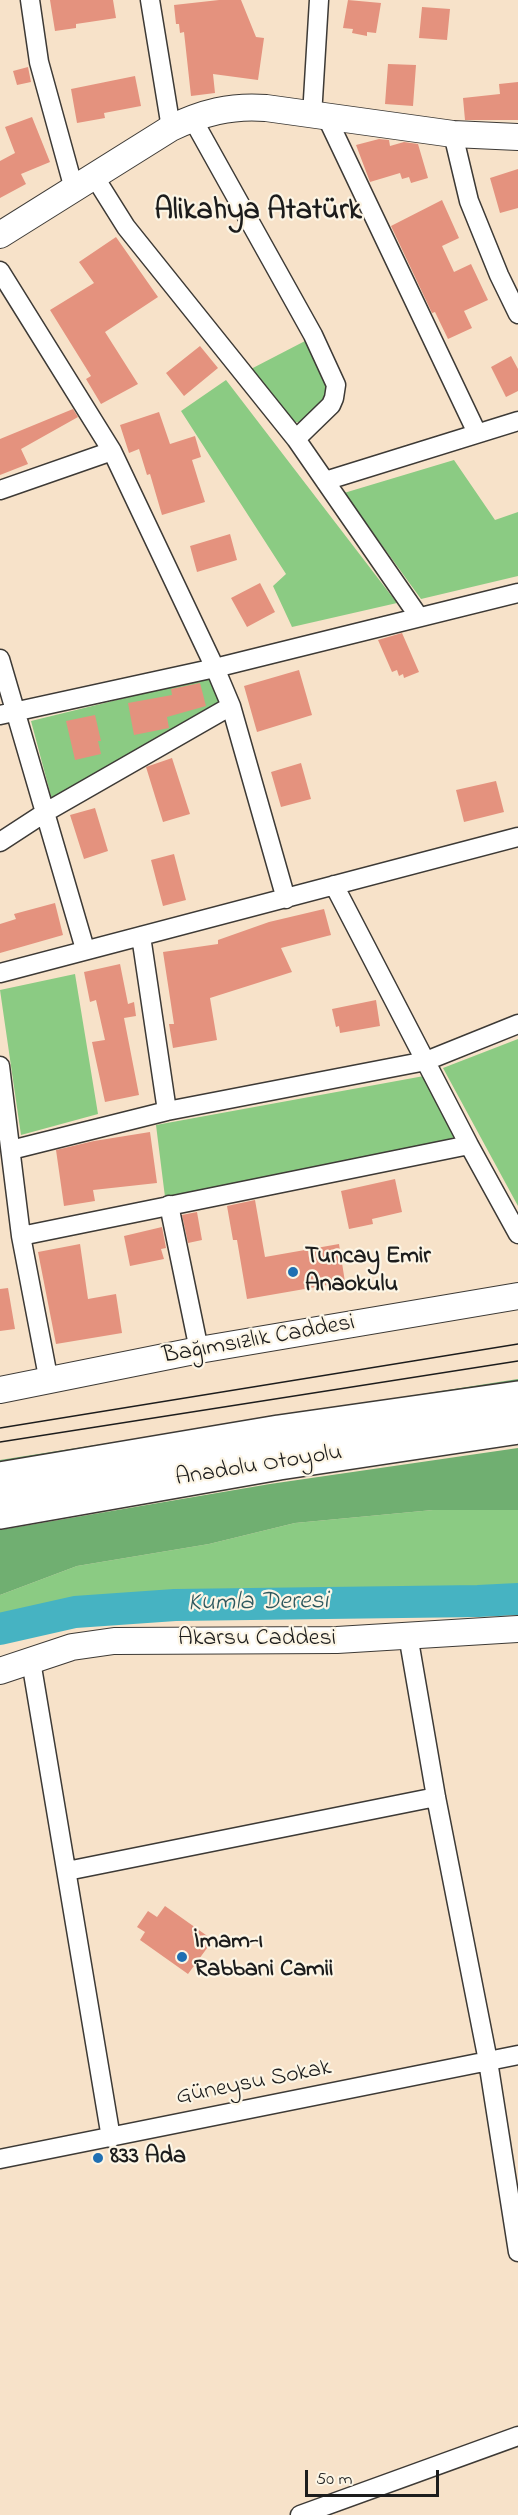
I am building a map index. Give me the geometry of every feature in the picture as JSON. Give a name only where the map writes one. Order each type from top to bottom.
[{"type":"highway","name":"Anadolu Otoyolu","points":[[0,1479],[245,1437],[518,1398]]},
{"type":"highway","name":"Anadolu Otoyolu","points":[[0,1512],[279,1463],[518,1427]]},
{"type":"street","points":[[30,0],[41,70],[84,182],[126,227],[296,439],[419,617]]},
{"type":"street","points":[[150,0],[182,123],[313,335],[336,385],[331,405],[296,439]]},
{"type":"street","points":[[319,0],[320,117],[477,433]]},
{"type":"street","points":[[0,235],[182,123],[216,110],[249,106],[453,134],[518,137]]},
{"type":"street","points":[[453,134],[469,201],[499,275],[518,314]]},
{"type":"street","points":[[0,271],[112,451],[216,668],[231,706],[286,899]]},
{"type":"street","points":[[325,481],[518,421]]},
{"type":"street","points":[[0,490],[112,451]]},
{"type":"street","points":[[8,714],[216,668],[518,593]]},
{"type":"street","points":[[0,659],[8,714],[46,812],[85,949]]},
{"type":"street","points":[[0,842],[46,812],[231,706]]},
{"type":"street","points":[[0,973],[518,837]]},
{"type":"street","points":[[334,885],[469,1145],[518,1234]]},
{"type":"street","points":[[141,936],[167,1111]]},
{"type":"street","points":[[11,1150],[167,1111],[426,1061],[518,1024]]},
{"type":"street","points":[[0,1066],[11,1150],[8,1201],[21,1236],[49,1382]]},
{"type":"street","points":[[21,1236],[469,1145]]},
{"type":"street","points":[[169,1206],[200,1350]]},
{"type":"street","name":"Bağımsızlık Caddesi","points":[[0,1389],[49,1382],[200,1350],[518,1296]]},
{"type":"street","name":"Akarsu Caddesi","points":[[0,1671],[72,1647],[114,1641],[337,1640],[518,1629]]},
{"type":"street","points":[[408,1635],[436,1797],[488,2061],[518,2252]]},
{"type":"street","points":[[31,1661],[111,2138]]},
{"type":"street","points":[[67,1871],[436,1797]]},
{"type":"street","name":"Güneysu Sokak","points":[[0,2159],[518,2055]]},
{"type":"street","points":[[300,2515],[518,2436]]},
{"type":"green space","points":[[305,341],[322,370],[328,393],[324,403],[307,423],[293,422],[249,370]]},
{"type":"green space","points":[[226,380],[397,603],[292,627],[273,586],[286,574],[181,411]]},
{"type":"green space","points":[[454,460],[495,520],[518,512],[518,576],[421,599],[344,493]]},
{"type":"green space","points":[[211,677],[220,704],[52,800],[31,721]]},
{"type":"green space","points":[[75,974],[98,1114],[21,1135],[0,990]]},
{"type":"green space","points":[[518,1039],[518,1206],[443,1068]]},
{"type":"green space","points":[[424,1076],[457,1141],[165,1197],[156,1125]]},
{"type":"green space","points":[[518,1379],[518,1383],[0,1463],[0,1460]]},
{"type":"green space","points":[[518,1448],[518,1510],[433,1510],[295,1523],[209,1544],[77,1566],[0,1595],[0,1530],[270,1484]]},
{"type":"green space","points":[[433,1510],[518,1510],[518,1589],[88,1600],[30,1609],[0,1619],[0,1595],[77,1566],[209,1544],[295,1523]]},
{"type":"building","points":[[50,0],[113,0],[116,18],[76,24],[76,28],[55,31]]},
{"type":"building","points":[[241,0],[256,37],[264,38],[258,80],[213,74],[215,93],[191,96],[184,32],[180,33],[179,24],[176,24],[174,5]]},
{"type":"building","points":[[348,0],[381,3],[376,33],[367,32],[367,36],[352,33],[353,29],[343,28]]},
{"type":"building","points":[[422,7],[450,9],[447,40],[419,38]]},
{"type":"building","points":[[388,64],[416,65],[413,106],[385,104]]},
{"type":"building","points":[[28,67],[31,82],[17,85],[13,71]]},
{"type":"building","points":[[135,76],[141,106],[104,113],[105,118],[77,123],[71,89]]},
{"type":"building","points":[[518,82],[518,120],[465,120],[463,98],[500,94],[499,84]]},
{"type":"building","points":[[32,117],[50,162],[21,174],[26,184],[0,198],[0,161],[15,153],[5,127]]},
{"type":"building","points":[[379,139],[389,140],[390,146],[404,142],[418,144],[428,178],[411,183],[409,177],[402,179],[400,173],[370,182],[356,145]]},
{"type":"building","points":[[518,169],[518,208],[500,213],[490,178]]},
{"type":"building","points":[[442,200],[459,238],[442,246],[454,272],[471,264],[488,300],[464,311],[472,328],[448,339],[435,312],[432,313],[391,226]]},
{"type":"building","points":[[116,237],[158,297],[105,332],[138,384],[101,404],[86,379],[91,376],[50,310],[94,283],[79,262]]},
{"type":"building","points":[[200,346],[218,368],[184,396],[166,373]]},
{"type":"building","points":[[511,356],[518,369],[518,391],[506,397],[491,367]]},
{"type":"building","points":[[73,409],[78,417],[21,449],[28,464],[0,475],[0,439]]},
{"type":"building","points":[[159,412],[170,444],[195,436],[201,457],[192,460],[205,502],[162,515],[150,474],[147,475],[139,449],[129,453],[120,425]]},
{"type":"building","points":[[230,534],[237,560],[197,572],[190,546]]},
{"type":"building","points":[[260,583],[275,612],[247,627],[231,598]]},
{"type":"building","points":[[402,633],[419,672],[404,678],[403,674],[399,676],[397,670],[392,672],[378,640]]},
{"type":"building","points":[[299,670],[312,715],[257,732],[244,686]]},
{"type":"building","points":[[200,683],[206,706],[167,717],[169,728],[134,735],[128,703],[172,695],[171,689]]},
{"type":"building","points":[[95,715],[101,741],[98,741],[101,754],[75,760],[66,721]]},
{"type":"building","points":[[172,758],[190,814],[163,822],[146,767]]},
{"type":"building","points":[[301,763],[311,799],[281,807],[271,772]]},
{"type":"building","points":[[496,781],[504,812],[464,822],[456,790]]},
{"type":"building","points":[[95,808],[108,851],[84,859],[70,815]]},
{"type":"building","points":[[174,854],[186,900],[163,906],[151,860]]},
{"type":"building","points":[[55,903],[63,935],[0,953],[0,924],[16,919],[14,914]]},
{"type":"building","points":[[324,909],[331,935],[281,948],[292,972],[210,998],[217,1040],[173,1048],[169,1024],[174,1024],[163,952],[218,944],[218,940],[269,922]]},
{"type":"building","points":[[120,964],[128,1004],[134,1002],[136,1016],[124,1018],[139,1095],[105,1102],[92,1042],[105,1040],[96,1000],[90,1002],[84,972]]},
{"type":"building","points":[[376,1000],[380,1026],[340,1033],[339,1026],[336,1027],[332,1009]]},
{"type":"building","points":[[150,1132],[157,1183],[93,1190],[95,1201],[64,1206],[56,1150]]},
{"type":"building","points":[[395,1179],[402,1212],[372,1219],[373,1224],[349,1229],[341,1191]]},
{"type":"building","name":"Tuncay Emir Anaokulu","points":[[255,1200],[265,1257],[339,1244],[345,1282],[247,1299],[237,1240],[233,1240],[227,1206]]},
{"type":"building","points":[[197,1212],[202,1240],[188,1243],[182,1215]]},
{"type":"building","points":[[162,1227],[166,1248],[161,1249],[164,1259],[130,1266],[124,1236]]},
{"type":"building","points":[[80,1244],[88,1299],[116,1294],[122,1333],[56,1344],[38,1252]]},
{"type":"building","points":[[8,1288],[15,1329],[0,1331],[0,1289]]},
{"type":"building","name":"İmam-ı Rabbani Camii","points":[[165,1906],[213,1940],[188,1974],[140,1940],[145,1932],[137,1927],[148,1911],[157,1917]]},
{"type":"waterway","name":"Kumla Deresi","points":[[0,1629],[75,1612],[175,1605],[518,1599]]},
{"type":"tram line","points":[[0,1428],[518,1344]]},
{"type":"tram line","points":[[0,1442],[518,1361]]},
{"type":"place","name":"Tuncay Emir Anaokulu","points":[[293,1272]]},
{"type":"place","name":"İmam-ı Rabbani Camii","points":[[182,1957]]},
{"type":"place","name":"833 Ada","points":[[98,2158]]},
{"type":"district","name":"Alikahya Atatürk","points":[[258,213]]}]
